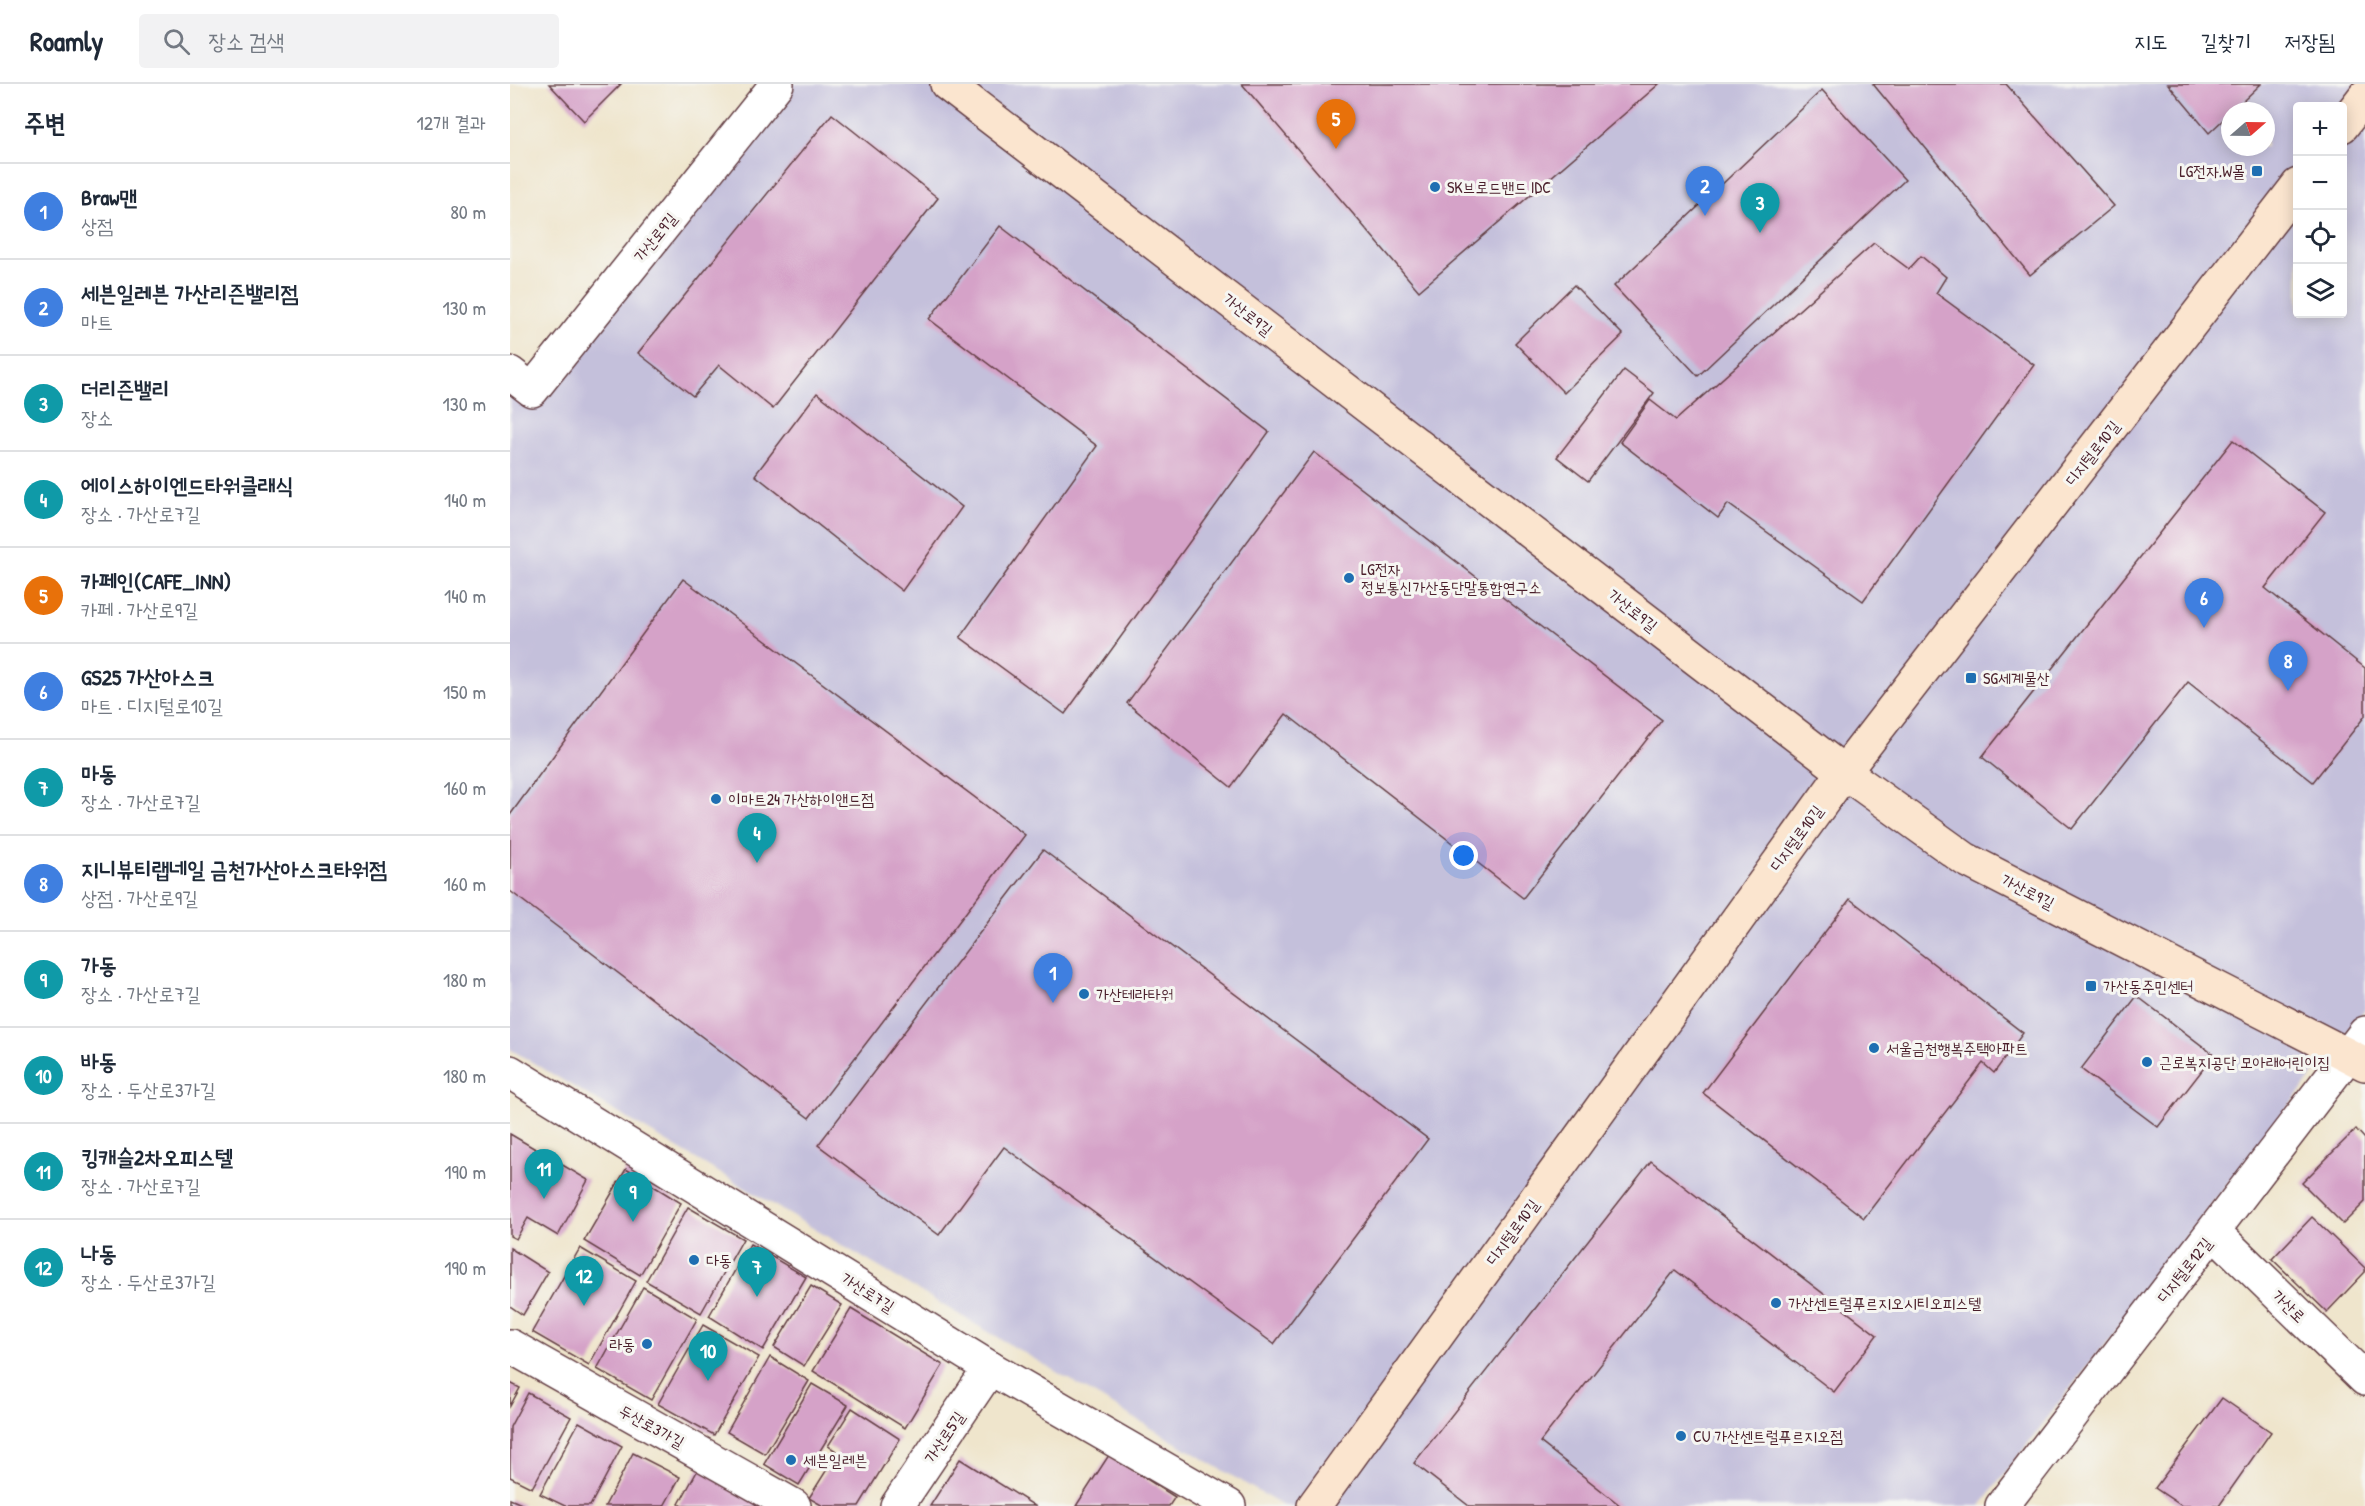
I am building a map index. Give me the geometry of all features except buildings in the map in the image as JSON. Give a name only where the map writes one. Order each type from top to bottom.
[{"type":"street","name":"가산로9길","points":[[521,381],[777,84]]},
{"type":"street","name":"가산로9길","points":[[947,84],[1844,772],[1965,859],[2359,1052]]},
{"type":"street","points":[[2347,121],[2365,96]]},
{"type":"street","name":"디지털로10길","points":[[1314,1506],[1844,772],[2293,191]]},
{"type":"street","name":"디지털로12길","points":[[2002,1506],[2214,1232],[2359,1052]]},
{"type":"street","name":"가산로7길","points":[[510,1072],[990,1368],[1229,1506]]},
{"type":"street","name":"가산로","points":[[2214,1232],[2365,1380]]},
{"type":"street","name":"두산로3가길","points":[[510,1346],[794,1506]]},
{"type":"street","name":"가산로5길","points":[[897,1506],[990,1368]]},
{"type":"shaded area","points":[[777,84],[2365,84],[2365,1009],[2213,1202],[1980,1506],[1283,1506],[510,1049],[510,373],[531,389]]},
{"type":"place","name":"카페인(CAFE_INN)","points":[[1336,149]]},
{"type":"place","name":"LG전자.W몰","points":[[2257,171]]},
{"type":"place","name":"SK브로드밴드 IDC","points":[[1435,187]]},
{"type":"place","name":"세븐일레븐 가산리즌밸리점","points":[[1705,216]]},
{"type":"place","name":"더리즌밸리","points":[[1760,233]]},
{"type":"place","name":"LG전자 정보통신가산동단말통합연구소","points":[[1349,578]]},
{"type":"place","name":"GS25 가산아스크","points":[[2204,628]]},
{"type":"place","name":"SG세계물산","points":[[1971,678]]},
{"type":"place","name":"지니뷰티랩네일 금천가산아스크타워점","points":[[2288,691]]},
{"type":"place","name":"이마트24 가산하이앤드점","points":[[716,799]]},
{"type":"place","name":"에이스하이엔드타워클래식","points":[[757,863]]},
{"type":"place","name":"가산동주민센터","points":[[2091,986]]},
{"type":"place","name":"가산테라타워","points":[[1084,994]]},
{"type":"place","name":"Braw맨","points":[[1053,1003]]},
{"type":"place","name":"서울금천행복주택아파트","points":[[1874,1048]]},
{"type":"place","name":"근로복지공단 모아래어린이집","points":[[2147,1062]]},
{"type":"place","name":"킹캐슬2차오피스텔","points":[[544,1199]]},
{"type":"place","name":"가동","points":[[633,1222]]},
{"type":"place","name":"다동","points":[[694,1260]]},
{"type":"place","name":"마동","points":[[757,1297]]},
{"type":"place","name":"가산센트럴푸르지오시티오피스텔","points":[[1776,1303]]},
{"type":"place","name":"나동","points":[[584,1306]]},
{"type":"place","name":"라동","points":[[647,1344]]},
{"type":"place","name":"바동","points":[[708,1381]]},
{"type":"place","name":"CU 가산센트럴푸르지오점","points":[[1681,1436]]},
{"type":"place","name":"세븐일레븐","points":[[791,1460]]}]
